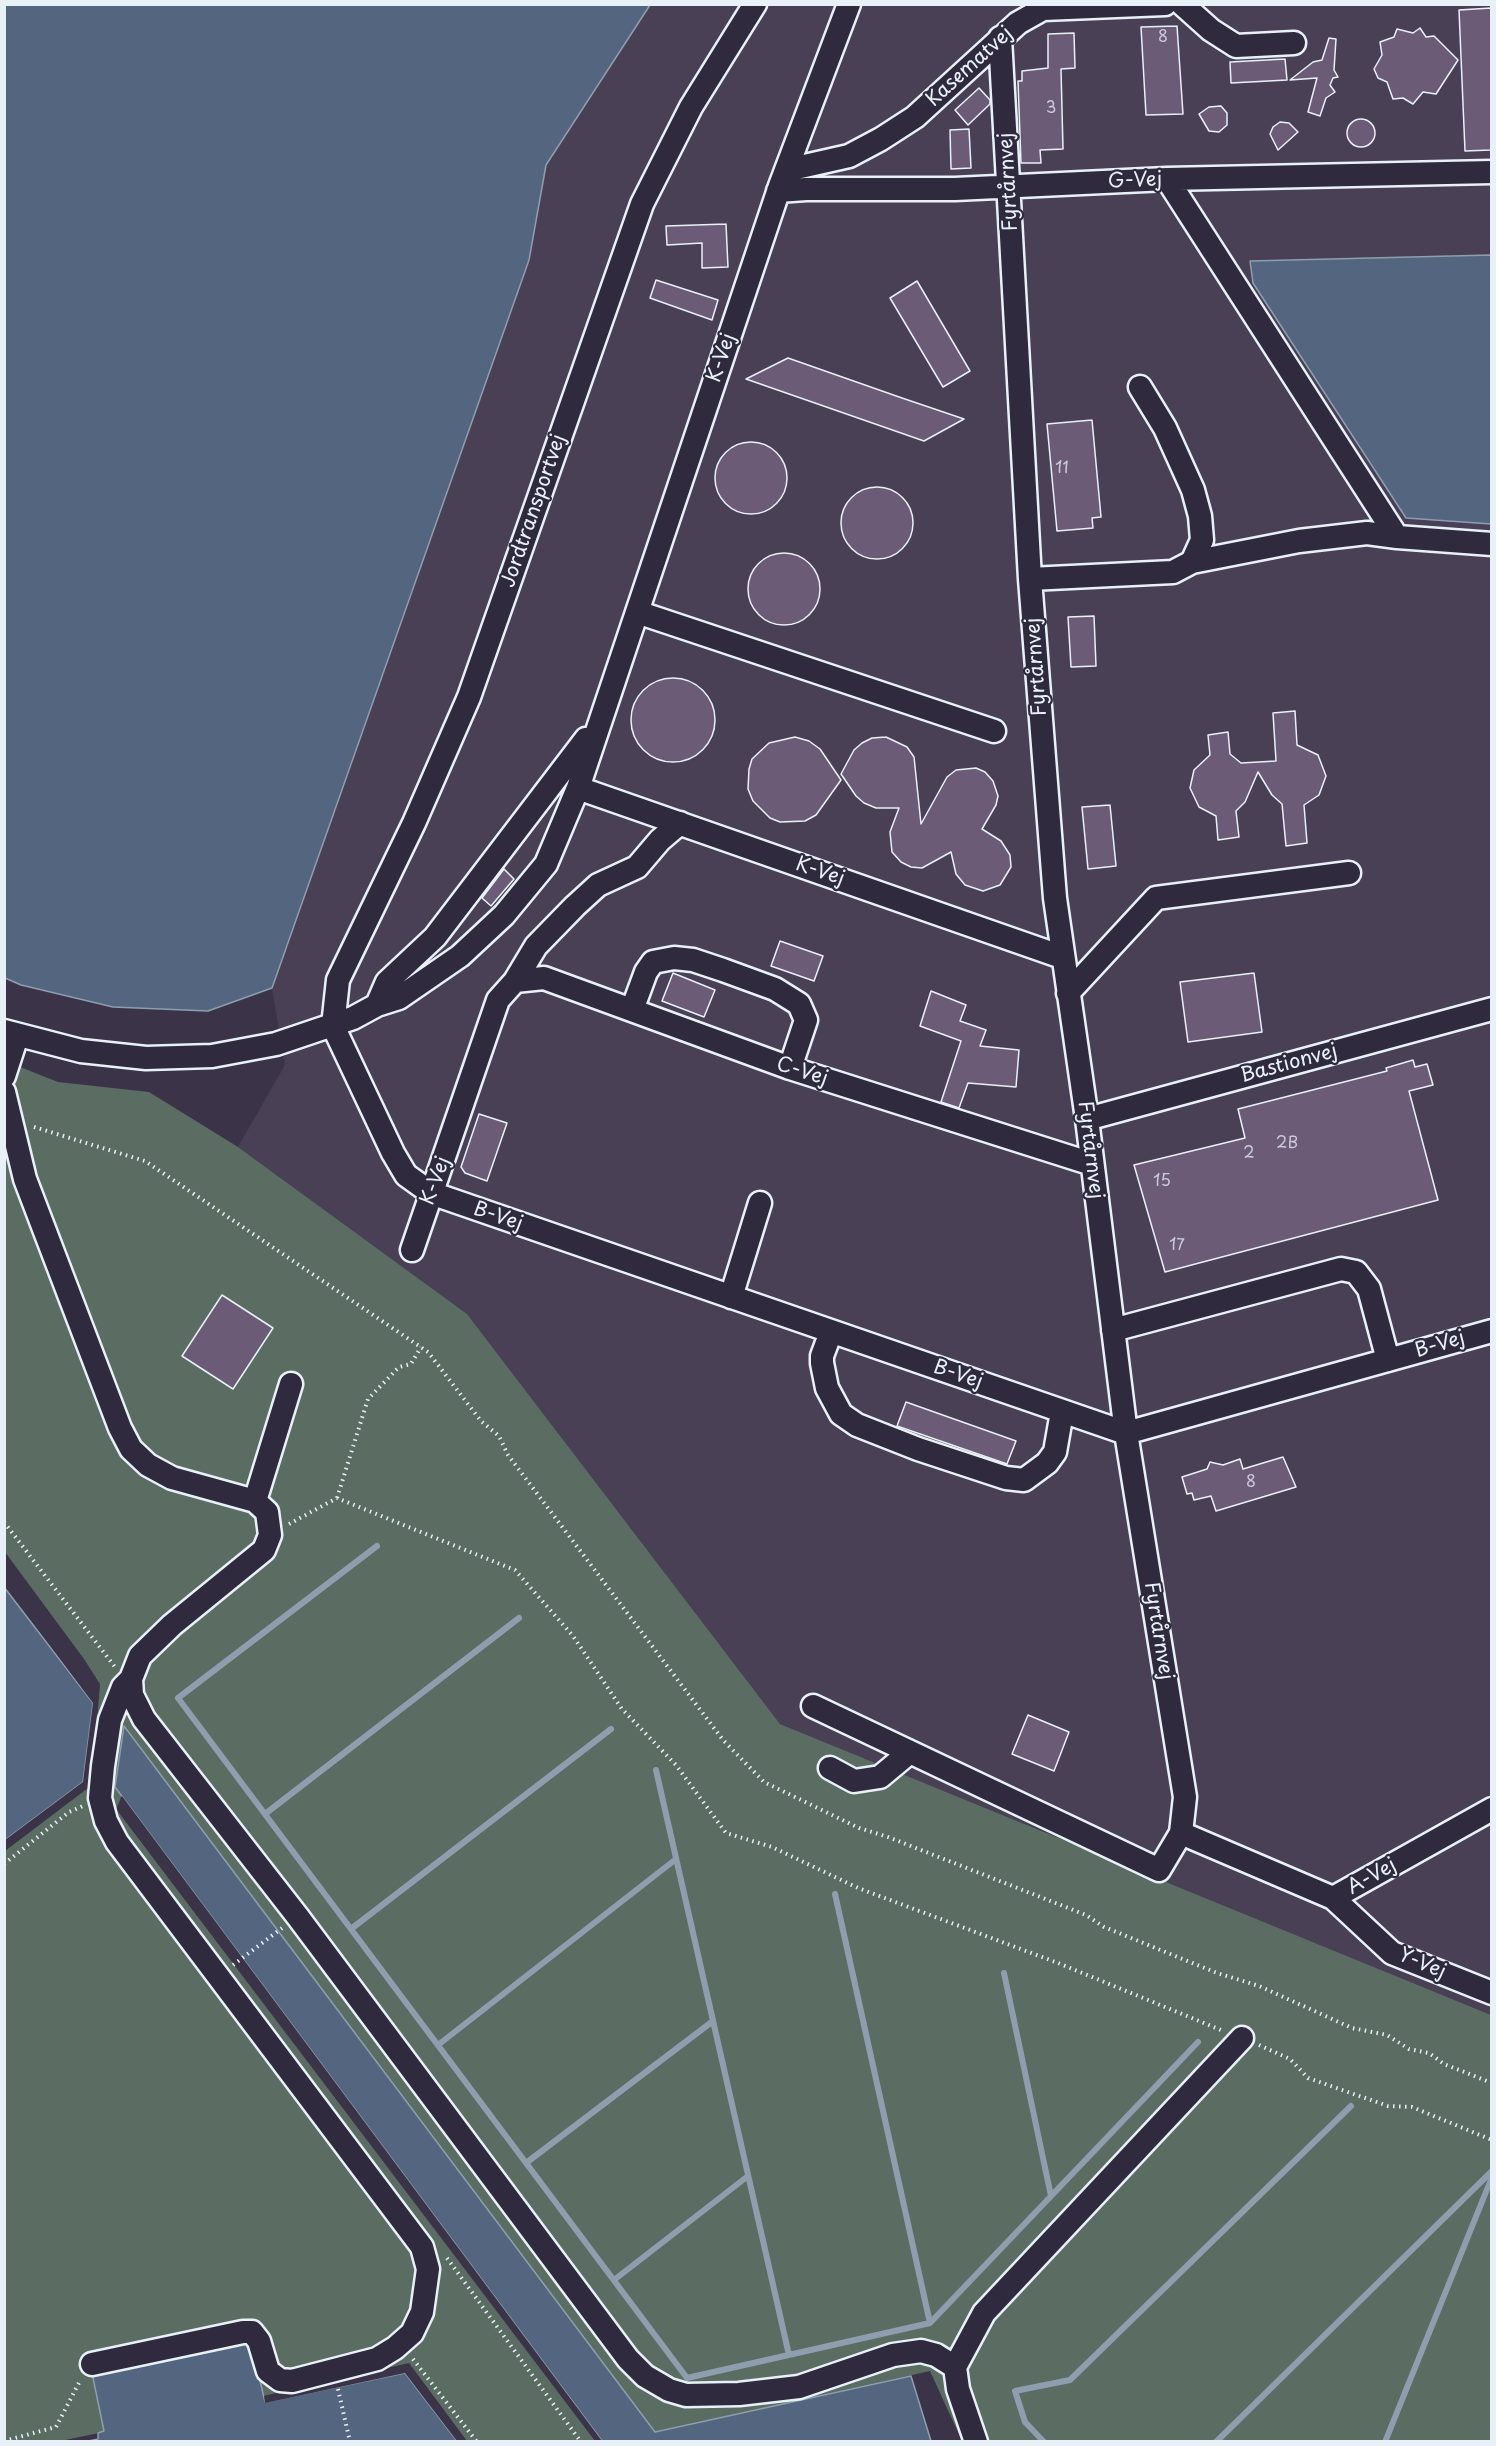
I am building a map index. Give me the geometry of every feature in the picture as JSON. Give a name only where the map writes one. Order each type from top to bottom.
[{"type":"street","name":"Jordtransportvej","points":[[333,1026],[338,980],[414,823],[469,697],[642,204],[691,107],[755,4]]},
{"type":"street","name":"K-Vej","points":[[11,1033],[81,1051],[146,1058],[212,1056],[276,1044],[333,1026],[377,1005],[399,998],[460,956],[498,921],[546,864],[578,788],[778,191],[849,4]]},
{"type":"street","name":"Kasematvej","points":[[787,170],[849,156],[915,117],[1000,38],[1014,14],[1043,9],[1165,4]]},
{"type":"street","points":[[1182,4],[1206,26],[1236,46],[1294,43]]},
{"type":"street","name":"Fyrtårnvej","points":[[813,1706],[1159,1870],[1181,1833],[1185,1797],[1126,1433],[1087,1119],[1055,898],[1030,579],[1000,38]]},
{"type":"street","name":"G-Vej","points":[[778,191],[1491,172]]},
{"type":"street","points":[[1167,179],[1396,537]]},
{"type":"street","points":[[1140,387],[1165,428],[1193,490],[1200,516],[1202,540],[1192,562]]},
{"type":"street","points":[[1030,579],[1173,572],[1192,562],[1299,541],[1367,533],[1491,544]]},
{"type":"street","points":[[637,612],[994,731]]},
{"type":"street","name":"K-Vej","points":[[377,1005],[387,981],[435,937],[566,767],[602,715]]},
{"type":"street","name":"K-Vej","points":[[578,788],[1062,957]]},
{"type":"street","name":"K-Vej","points":[[412,1250],[498,1000],[515,981],[536,946],[580,900],[598,885],[637,867],[660,840],[680,823]]},
{"type":"street","points":[[1068,993],[1156,898],[1349,873]]},
{"type":"street","points":[[632,1010],[646,972],[653,962],[674,958],[693,960],[775,989],[799,1004],[806,1020],[790,1068]]},
{"type":"street","name":"C-Vej","points":[[515,981],[544,978],[790,1068],[1092,1164]]},
{"type":"street","name":"Bastionvej","points":[[1087,1119],[1491,1009]]},
{"type":"street","name":"B-Vej","points":[[333,1026],[393,1153],[406,1175],[430,1193],[1126,1433],[1491,1331]]},
{"type":"street","points":[[4,1076],[11,1033]]},
{"type":"street","points":[[4,1092],[25,1179],[120,1428],[131,1449],[148,1465],[172,1478],[255,1501],[267,1512],[270,1534],[264,1550],[248,1566],[171,1624],[140,1656],[130,1679],[123,1687],[110,1720],[100,1798],[106,1821],[117,1842],[422,2247],[428,2268],[422,2312],[412,2333],[377,2359],[292,2381],[280,2380],[268,2371],[259,2341],[252,2332],[92,2364]]},
{"type":"street","points":[[731,1297],[760,1203]]},
{"type":"street","points":[[1113,1330],[1341,1269],[1356,1272],[1369,1290],[1388,1360]]},
{"type":"street","points":[[831,1332],[822,1356],[822,1363],[827,1388],[841,1414],[858,1425],[918,1449],[1006,1478],[1024,1480],[1042,1467],[1054,1452],[1062,1412]]},
{"type":"street","points":[[255,1501],[291,1384]]},
{"type":"street","points":[[130,1679],[132,1695],[144,1719],[297,1917],[628,2359],[645,2376],[669,2390],[686,2395],[739,2394],[799,2387],[892,2355],[921,2351],[936,2355],[955,2367]]},
{"type":"street","points":[[830,1768],[854,1781],[880,1777],[910,1752]]},
{"type":"street","name":"A-Vej","points":[[1181,1833],[1333,1898],[1491,1809]]},
{"type":"street","name":"Y-Vej","points":[[1333,1898],[1392,1953],[1491,1993]]},
{"type":"street","points":[[976,2442],[958,2389],[955,2367],[984,2313],[1242,2038]]},
{"type":"path","points":[[10,1120],[145,1161],[428,1352],[482,1421],[499,1436],[508,1455],[723,1740],[764,1782],[859,1828],[888,1837],[1086,1915],[1104,1927],[1218,1973],[1259,1986],[1352,2028],[1387,2035],[1409,2049],[1429,2053],[1444,2064],[1491,2083]]},
{"type":"path","points":[[270,1534],[337,1498],[368,1399],[399,1367],[411,1364],[421,1347]]},
{"type":"path","points":[[337,1498],[514,1570],[573,1636],[622,1709],[676,1765],[726,1833],[772,1847],[858,1888],[1058,1962],[1242,2038],[1290,2059],[1308,2078],[1388,2106],[1412,2107],[1491,2140]]},
{"type":"path","points":[[4,1521],[123,1678],[130,1679]]},
{"type":"path","points":[[4,1864],[69,1812],[100,1798]]},
{"type":"path","points":[[233,1965],[280,1930]]},
{"type":"path","points":[[422,2247],[444,2253],[581,2442]]},
{"type":"path","points":[[394,2348],[407,2352],[477,2442]]},
{"type":"path","points":[[4,2441],[56,2427],[82,2376],[92,2364]]},
{"type":"path","points":[[336,2380],[350,2442]]},
{"type":"shaded area","points":[[650,5],[1491,5],[1491,255],[1250,261],[1406,518],[1491,524],[1491,2015],[780,1724],[467,1314],[238,1147],[285,1065],[272,988],[529,260],[546,165]]},
{"type":"green space","points":[[5,1061],[58,1082],[149,1092],[238,1147],[467,1314],[780,1724],[1491,2015],[1491,2441],[962,2441],[930,2371],[655,2432],[124,1727],[115,1787],[122,1796],[116,1809],[595,2441],[467,2441],[409,2363],[263,2396],[250,2339],[104,2432],[60,2441],[5,2441],[5,1851],[92,1785],[100,1684],[5,1552]]},
{"type":"water","points":[[4,5],[650,5],[546,165],[529,260],[272,988],[208,1011],[113,1007],[21,985],[5,978]]},
{"type":"water","points":[[1491,255],[1491,524],[1406,518],[1253,283],[1250,261]]},
{"type":"water","points":[[4,1587],[93,1703],[83,1782],[5,1840]]},
{"type":"water","points":[[124,1726],[655,2432],[911,2376],[931,2441],[602,2441],[115,1787]]},
{"type":"water","points":[[250,2338],[265,2402],[405,2373],[457,2441],[84,2442],[98,2439],[98,2433],[104,2431],[92,2373]]},
{"type":"pier","points":[[4,1584],[96,1703],[86,1784],[5,1843],[5,1840],[83,1782],[93,1703]]},
{"type":"pier","points":[[122,1796],[602,2441],[598,2442],[120,1799]]},
{"type":"pier","points":[[405,2370],[460,2442],[405,2373],[265,2403],[264,2396],[267,2399]]},
{"type":"building","points":[[1491,8],[1491,150],[1465,151],[1459,10]]},
{"type":"building","points":[[1177,26],[1183,114],[1146,115],[1141,27]]},
{"type":"building","points":[[1420,28],[1426,37],[1434,36],[1458,60],[1436,94],[1423,92],[1413,104],[1403,98],[1393,99],[1387,82],[1378,78],[1374,69],[1382,55],[1380,42],[1394,37],[1397,29],[1413,33]]},
{"type":"building","points":[[1074,33],[1075,68],[1061,69],[1063,149],[1040,150],[1041,163],[1021,163],[1018,81],[1022,81],[1022,71],[1048,68],[1048,34]]},
{"type":"building","points":[[1329,38],[1336,39],[1334,70],[1338,77],[1333,78],[1330,85],[1335,92],[1326,98],[1320,116],[1308,112],[1317,78],[1290,80],[1313,62],[1322,60]]},
{"type":"building","points":[[1285,59],[1287,80],[1231,83],[1230,62]]},
{"type":"building","points":[[979,88],[990,100],[990,104],[968,125],[955,110]]},
{"type":"building","points":[[1221,106],[1227,113],[1227,125],[1219,132],[1209,131],[1199,114],[1209,107]]},
{"type":"building","points":[[1361,119],[1371,123],[1375,133],[1371,143],[1361,147],[1351,143],[1347,133],[1351,123]]},
{"type":"building","points":[[1280,122],[1289,123],[1298,132],[1278,150],[1270,134],[1273,127]]},
{"type":"building","points":[[969,129],[971,168],[951,169],[950,130]]},
{"type":"building","points":[[726,224],[728,267],[702,268],[702,243],[667,245],[666,226]]},
{"type":"building","points":[[656,280],[718,300],[712,320],[650,298]]},
{"type":"building","points":[[917,281],[970,371],[943,387],[890,298]]},
{"type":"building","points":[[788,358],[964,419],[924,441],[746,379]]},
{"type":"building","points":[[1092,420],[1101,517],[1092,518],[1093,528],[1057,531],[1047,424]]},
{"type":"building","points":[[751,442],[771,448],[781,458],[787,478],[781,498],[771,508],[751,514],[731,508],[721,498],[715,478],[721,458],[731,448]]},
{"type":"building","points":[[877,487],[897,493],[907,503],[913,523],[907,543],[897,553],[877,559],[857,553],[847,543],[841,523],[847,503],[857,493]]},
{"type":"building","points":[[784,553],[804,559],[814,569],[820,589],[814,609],[804,619],[784,625],[764,619],[754,609],[748,589],[754,569],[764,559]]},
{"type":"building","points":[[1094,616],[1096,666],[1071,667],[1068,617]]},
{"type":"building","points":[[665,678],[681,678],[697,685],[708,696],[715,712],[712,736],[703,750],[681,762],[665,762],[649,755],[638,744],[631,728],[631,712],[638,696],[649,685]]},
{"type":"building","points":[[1295,711],[1297,745],[1318,755],[1326,776],[1319,795],[1304,805],[1307,843],[1286,846],[1282,804],[1272,795],[1258,772],[1245,802],[1236,811],[1239,837],[1218,840],[1216,816],[1199,807],[1190,788],[1194,770],[1210,755],[1208,735],[1228,732],[1230,754],[1241,763],[1276,761],[1273,713]]},
{"type":"building","points":[[795,737],[809,741],[820,749],[841,780],[816,815],[805,821],[780,822],[770,818],[753,801],[748,789],[749,769],[752,759],[769,743]]},
{"type":"building","points":[[886,737],[907,747],[914,757],[921,824],[947,777],[956,770],[976,768],[985,772],[993,781],[998,796],[996,805],[982,829],[1001,841],[1010,855],[1011,867],[1000,885],[983,891],[965,885],[956,874],[951,852],[922,868],[911,867],[901,862],[892,852],[890,832],[899,808],[876,808],[864,803],[856,796],[841,774],[854,750],[862,743],[872,738]]},
{"type":"building","points":[[1110,805],[1116,866],[1088,869],[1082,807]]},
{"type":"building","points":[[504,869],[514,879],[491,906],[482,898]]},
{"type":"building","points":[[780,941],[823,956],[814,981],[771,966]]},
{"type":"building","points":[[673,973],[715,990],[704,1017],[662,1001]]},
{"type":"building","points":[[1254,973],[1262,1032],[1188,1042],[1180,982]]},
{"type":"building","points":[[931,991],[966,1005],[960,1021],[986,1030],[980,1046],[1019,1050],[1016,1087],[968,1083],[959,1108],[941,1102],[961,1041],[920,1026]]},
{"type":"building","points":[[1413,1060],[1415,1067],[1427,1064],[1433,1085],[1409,1091],[1438,1200],[1165,1272],[1134,1165],[1245,1138],[1238,1109],[1387,1071],[1386,1068]]},
{"type":"building","points":[[479,1114],[507,1123],[487,1181],[465,1173],[461,1167]]},
{"type":"building","points":[[222,1295],[273,1328],[233,1389],[182,1356]]},
{"type":"building","points":[[906,1402],[1016,1441],[1007,1464],[897,1426]]},
{"type":"building","points":[[1283,1457],[1296,1487],[1216,1511],[1211,1496],[1194,1500],[1192,1493],[1187,1494],[1182,1477],[1207,1469],[1210,1462],[1223,1465],[1240,1459],[1243,1469]]},
{"type":"building","points":[[1028,1715],[1069,1732],[1054,1771],[1012,1754]]},
{"type":"waterway","points":[[377,1546],[178,1698],[687,2378],[930,2323],[1198,2042]]},
{"type":"waterway","points":[[265,1814],[519,1618]]},
{"type":"waterway","points":[[351,1929],[611,1729]]},
{"type":"waterway","points":[[656,1770],[789,2355]]},
{"type":"waterway","points":[[438,2045],[676,1859]]},
{"type":"waterway","points":[[835,1894],[930,2323]]},
{"type":"waterway","points":[[1004,1973],[1051,2196]]},
{"type":"waterway","points":[[526,2163],[713,2021]]},
{"type":"waterway","points":[[1044,2442],[1025,2422],[1015,2391],[1070,2380],[1351,2106]]},
{"type":"waterway","points":[[1216,2442],[1492,2171]]},
{"type":"waterway","points":[[614,2280],[748,2176]]},
{"type":"waterway","points":[[1385,2442],[1492,2177]]}]
